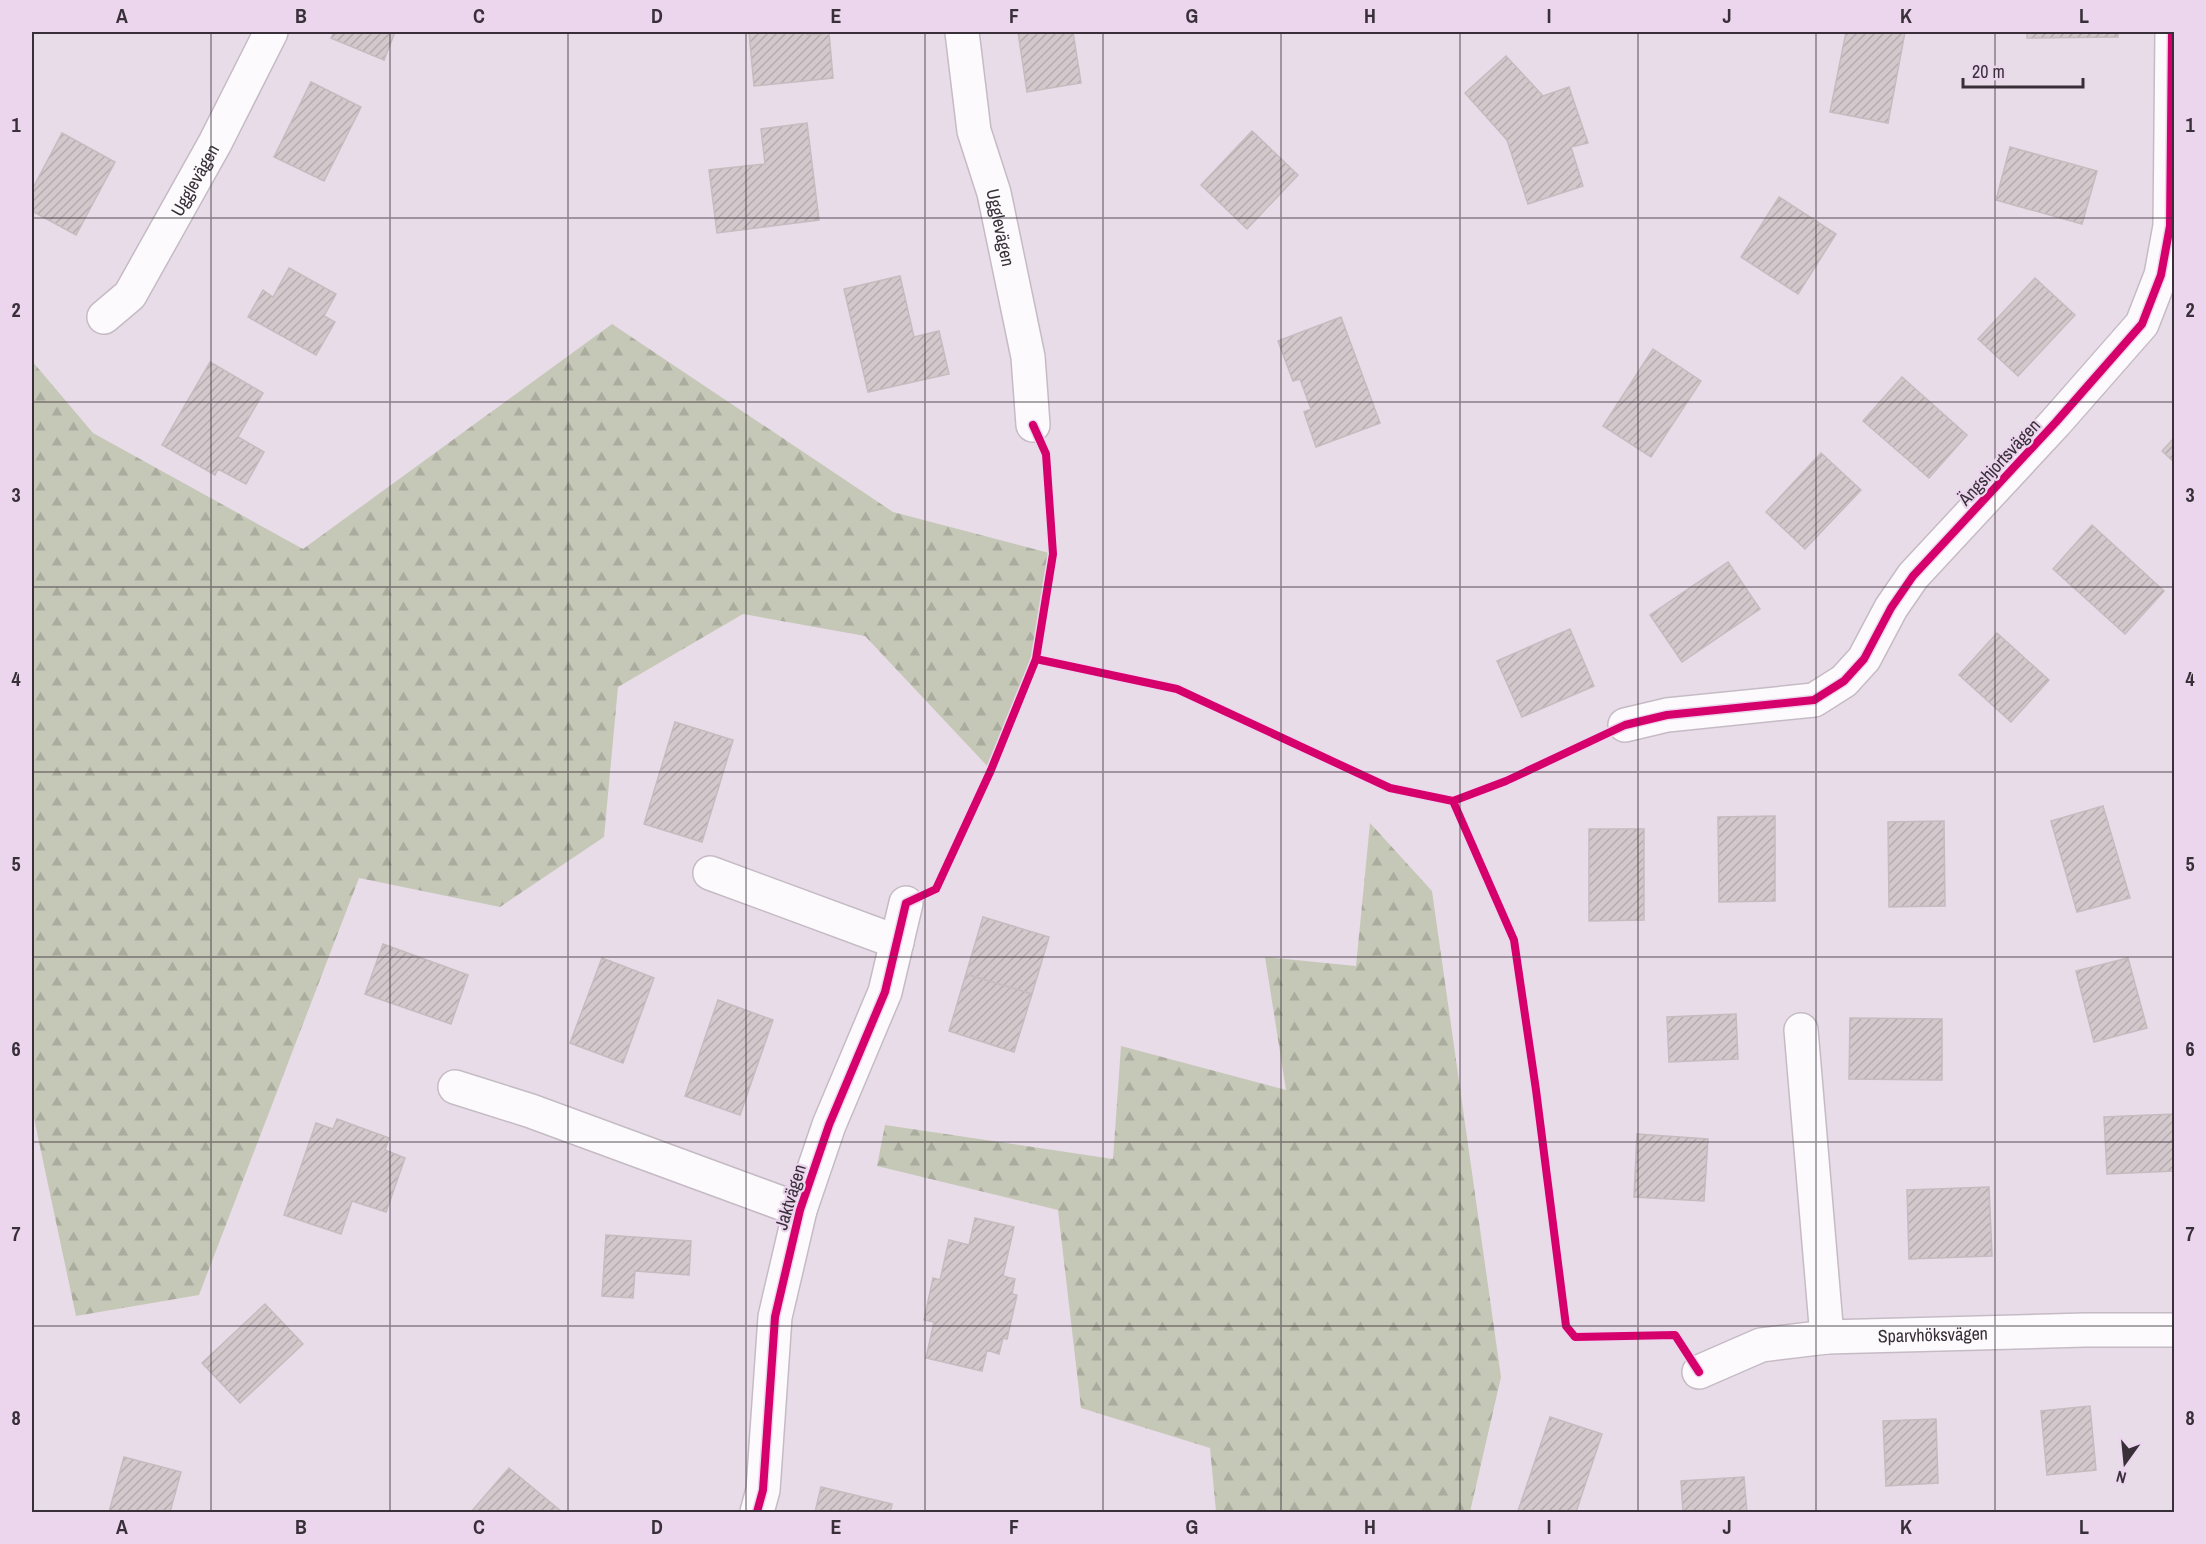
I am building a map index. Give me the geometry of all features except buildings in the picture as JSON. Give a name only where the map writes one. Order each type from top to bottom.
[{"type":"street","name":"Ugglevägen","points":[[104,317],[130,295],[215,143],[271,32]]},
{"type":"street","name":"Ugglevägen","points":[[962,32],[974,131],[994,193],[1028,357],[1033,425]]},
{"type":"street","name":"Ängshjortsvägen","points":[[1625,725],[1668,715],[1814,700],[1844,681],[1864,659],[1891,608],[1913,576],[2056,422],[2142,324],[2161,275],[2170,226],[2172,32]]},
{"type":"street","points":[[710,873],[897,942]]},
{"type":"street","name":"Jaktvägen","points":[[758,1512],[763,1490],[775,1317],[800,1210],[829,1125],[885,992],[906,903]]},
{"type":"street","points":[[1801,1030],[1827,1337]]},
{"type":"street","points":[[454,1087],[531,1111],[800,1210]]},
{"type":"street","name":"Sparvhöksvägen","points":[[1699,1372],[1761,1345],[1827,1337],[2085,1330],[2174,1332]]},
{"type":"green space","points":[[612,324],[893,512],[1053,554],[1036,659],[991,770],[865,636],[743,614],[618,687],[604,837],[500,907],[359,878],[199,1295],[76,1316],[32,1109],[32,361],[93,433],[303,549]]},
{"type":"green space","points":[[1370,823],[1432,891],[1501,1377],[1470,1512],[1216,1512],[1210,1448],[1081,1408],[1058,1210],[877,1166],[885,1125],[1113,1159],[1121,1046],[1286,1090],[1265,957],[1356,966]]},
{"type":"cycle path","points":[[1453,801],[1506,781],[1625,725],[1667,715],[1814,700],[1844,681],[1864,659],[1891,608],[1913,576],[2056,422],[2142,324],[2161,275],[2170,226],[2172,32]]},
{"type":"cycle path","points":[[757,1512],[763,1490],[775,1317],[800,1210],[829,1125],[885,992],[906,903],[936,889],[991,770],[1036,659],[1053,554],[1046,454],[1033,425]]},
{"type":"cycle path","points":[[1036,659],[1177,689],[1390,788],[1453,801],[1514,940],[1566,1326],[1575,1337],[1675,1335],[1699,1372]]}]
